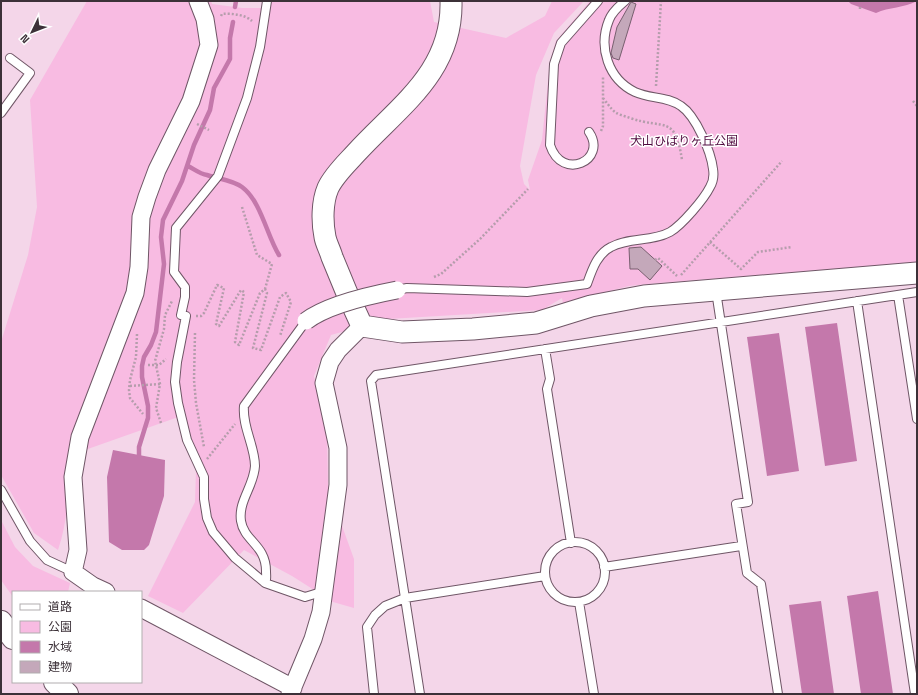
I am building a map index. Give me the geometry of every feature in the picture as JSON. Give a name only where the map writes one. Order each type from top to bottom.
[{"type":"main road","points":[[1,622],[12,637]]},
{"type":"main road","points":[[56,683],[67,694]]},
{"type":"street","points":[[104,591],[93,586],[73,572],[78,550],[73,476],[80,437],[135,293],[140,267],[141,217],[147,197],[158,170],[191,101],[209,45],[205,19],[198,1]]},
{"type":"street","points":[[362,326],[338,273],[325,237],[323,209],[328,188],[342,168],[374,133],[420,89],[435,68],[445,42],[451,16],[451,1]]},
{"type":"street","points":[[362,326],[402,332],[473,329],[536,323],[590,306],[644,296],[678,285],[716,290],[917,272]]},
{"type":"street","points":[[306,321],[316,314],[377,294],[397,290]]},
{"type":"street","points":[[142,609],[292,691],[313,639],[324,593],[338,485],[338,448],[324,383],[330,362],[338,350],[362,326]]},
{"type":"lane","points":[[267,1],[260,47],[247,98],[218,176],[176,228],[174,272],[185,287],[185,297],[180,315],[189,315],[177,362],[175,382],[178,403],[187,440],[204,477],[205,508],[213,532],[235,558],[265,584],[305,597],[318,593],[324,593]]},
{"type":"lane","points":[[589,132],[593,137],[593,149],[591,154],[583,163],[577,165],[566,163],[555,157],[550,145],[554,64],[561,43],[598,1]]},
{"type":"lane","points":[[397,290],[407,288],[527,292],[587,284],[598,258],[610,247],[670,232],[704,197],[711,186],[713,169],[698,125],[682,106],[670,100],[641,94],[625,86],[617,78],[608,61],[605,36],[609,19],[625,1]]},
{"type":"lane","points":[[1,113],[30,73],[10,58]]},
{"type":"lane","points":[[716,290],[748,502],[736,504],[741,546],[747,573],[761,584],[778,694]]},
{"type":"lane","points":[[420,694],[371,381],[376,375],[917,292]]},
{"type":"lane","points":[[898,295],[917,419]]},
{"type":"lane","points":[[857,301],[916,694]]},
{"type":"lane","points":[[265,584],[266,563],[264,555],[245,531],[241,522],[241,510],[245,493],[254,478],[255,464],[243,416],[244,406],[306,321]]},
{"type":"lane","points":[[545,349],[550,379],[547,388],[571,543]]},
{"type":"lane","points":[[1,490],[30,541],[47,560],[73,572]]},
{"type":"lane","points":[[571,543],[583,544],[591,548],[598,554],[604,567],[604,580],[600,589],[594,596],[579,602],[567,601],[552,592],[545,576],[546,566],[550,556],[557,549],[571,543]]},
{"type":"lane","points":[[604,567],[741,546]]},
{"type":"lane","points":[[374,694],[367,627],[375,615],[385,606],[405,598],[545,576]]},
{"type":"lane","points":[[579,602],[594,694]]},
{"type":"path","points":[[656,97],[661,1]]},
{"type":"path","points":[[218,21],[222,14],[228,13],[248,18],[254,23]]},
{"type":"path","points":[[599,134],[603,126],[603,77]]},
{"type":"path","points":[[603,98],[616,113],[650,124],[660,123],[670,128],[677,137],[682,160]]},
{"type":"path","points":[[913,101],[917,106]]},
{"type":"path","points":[[197,124],[209,130]]},
{"type":"path","points":[[655,260],[658,258],[678,285],[710,242],[782,161]]},
{"type":"path","points":[[426,278],[441,274],[480,240],[528,189]]},
{"type":"path","points":[[242,207],[257,255],[272,264],[265,289],[267,293],[253,348],[261,350],[280,297],[286,292],[292,302],[279,340]]},
{"type":"path","points":[[710,242],[741,269],[761,250],[792,247]]},
{"type":"path","points":[[204,477],[206,459],[196,403],[194,380],[196,338],[189,315],[201,316],[204,313],[217,285],[224,288],[216,324],[219,326],[241,290],[244,292],[235,342],[239,345],[260,293],[265,289]]},
{"type":"path","points":[[161,423],[156,408],[160,384],[155,361],[164,329],[165,315],[172,300]]},
{"type":"path","points":[[137,333],[136,357],[130,386],[130,398],[143,414]]},
{"type":"path","points":[[130,386],[160,384]]},
{"type":"path","points":[[206,459],[241,416],[243,416]]},
{"type":"green space","name":"犬山ひばりヶ丘公園","points":[[87,1],[211,1],[212,4],[242,8],[262,8],[267,1],[430,1],[434,22],[506,38],[545,16],[552,1],[584,1],[554,33],[536,75],[520,166],[524,184],[530,190],[528,180],[542,140],[550,62],[556,41],[590,1],[917,1],[917,262],[629,286],[563,303],[562,298],[542,310],[388,319],[331,335],[314,376],[327,434],[328,487],[354,559],[354,608],[333,602],[292,576],[244,550],[183,613],[148,596],[195,502],[196,470],[184,415],[68,456],[68,492],[66,515],[62,538],[58,550],[34,533],[1,475],[1,342],[28,255],[37,207],[30,100]]},
{"type":"green space","points":[[1,520],[15,547],[33,566],[70,583],[68,591],[12,591],[12,596],[1,580]]},
{"type":"water","points":[[848,1],[917,1],[876,13],[851,4]]},
{"type":"water","points":[[837,323],[857,461],[825,466],[805,327]]},
{"type":"water","points":[[779,333],[799,471],[767,476],[747,337]]},
{"type":"water","points":[[113,450],[165,460],[164,496],[149,545],[144,550],[122,550],[109,542],[107,477]]},
{"type":"water","points":[[878,591],[893,694],[861,694],[847,596]]},
{"type":"water","points":[[821,601],[834,694],[802,694],[789,605]]},
{"type":"building","points":[[631,2],[636,4],[619,60],[613,58],[611,53],[617,27]]},
{"type":"building","points":[[641,247],[662,266],[650,280],[638,269],[630,269],[629,248]]},
{"type":"waterway","points":[[235,7],[236,1]]},
{"type":"waterway","points":[[139,456],[139,447],[148,418],[148,406],[142,377],[142,366],[144,357],[156,332],[164,264],[161,237],[163,220],[182,181],[194,145],[210,110],[214,88],[230,59],[230,38],[233,22]]},
{"type":"waterway","points":[[188,166],[202,174],[234,183],[249,193],[259,210],[279,255]]}]
